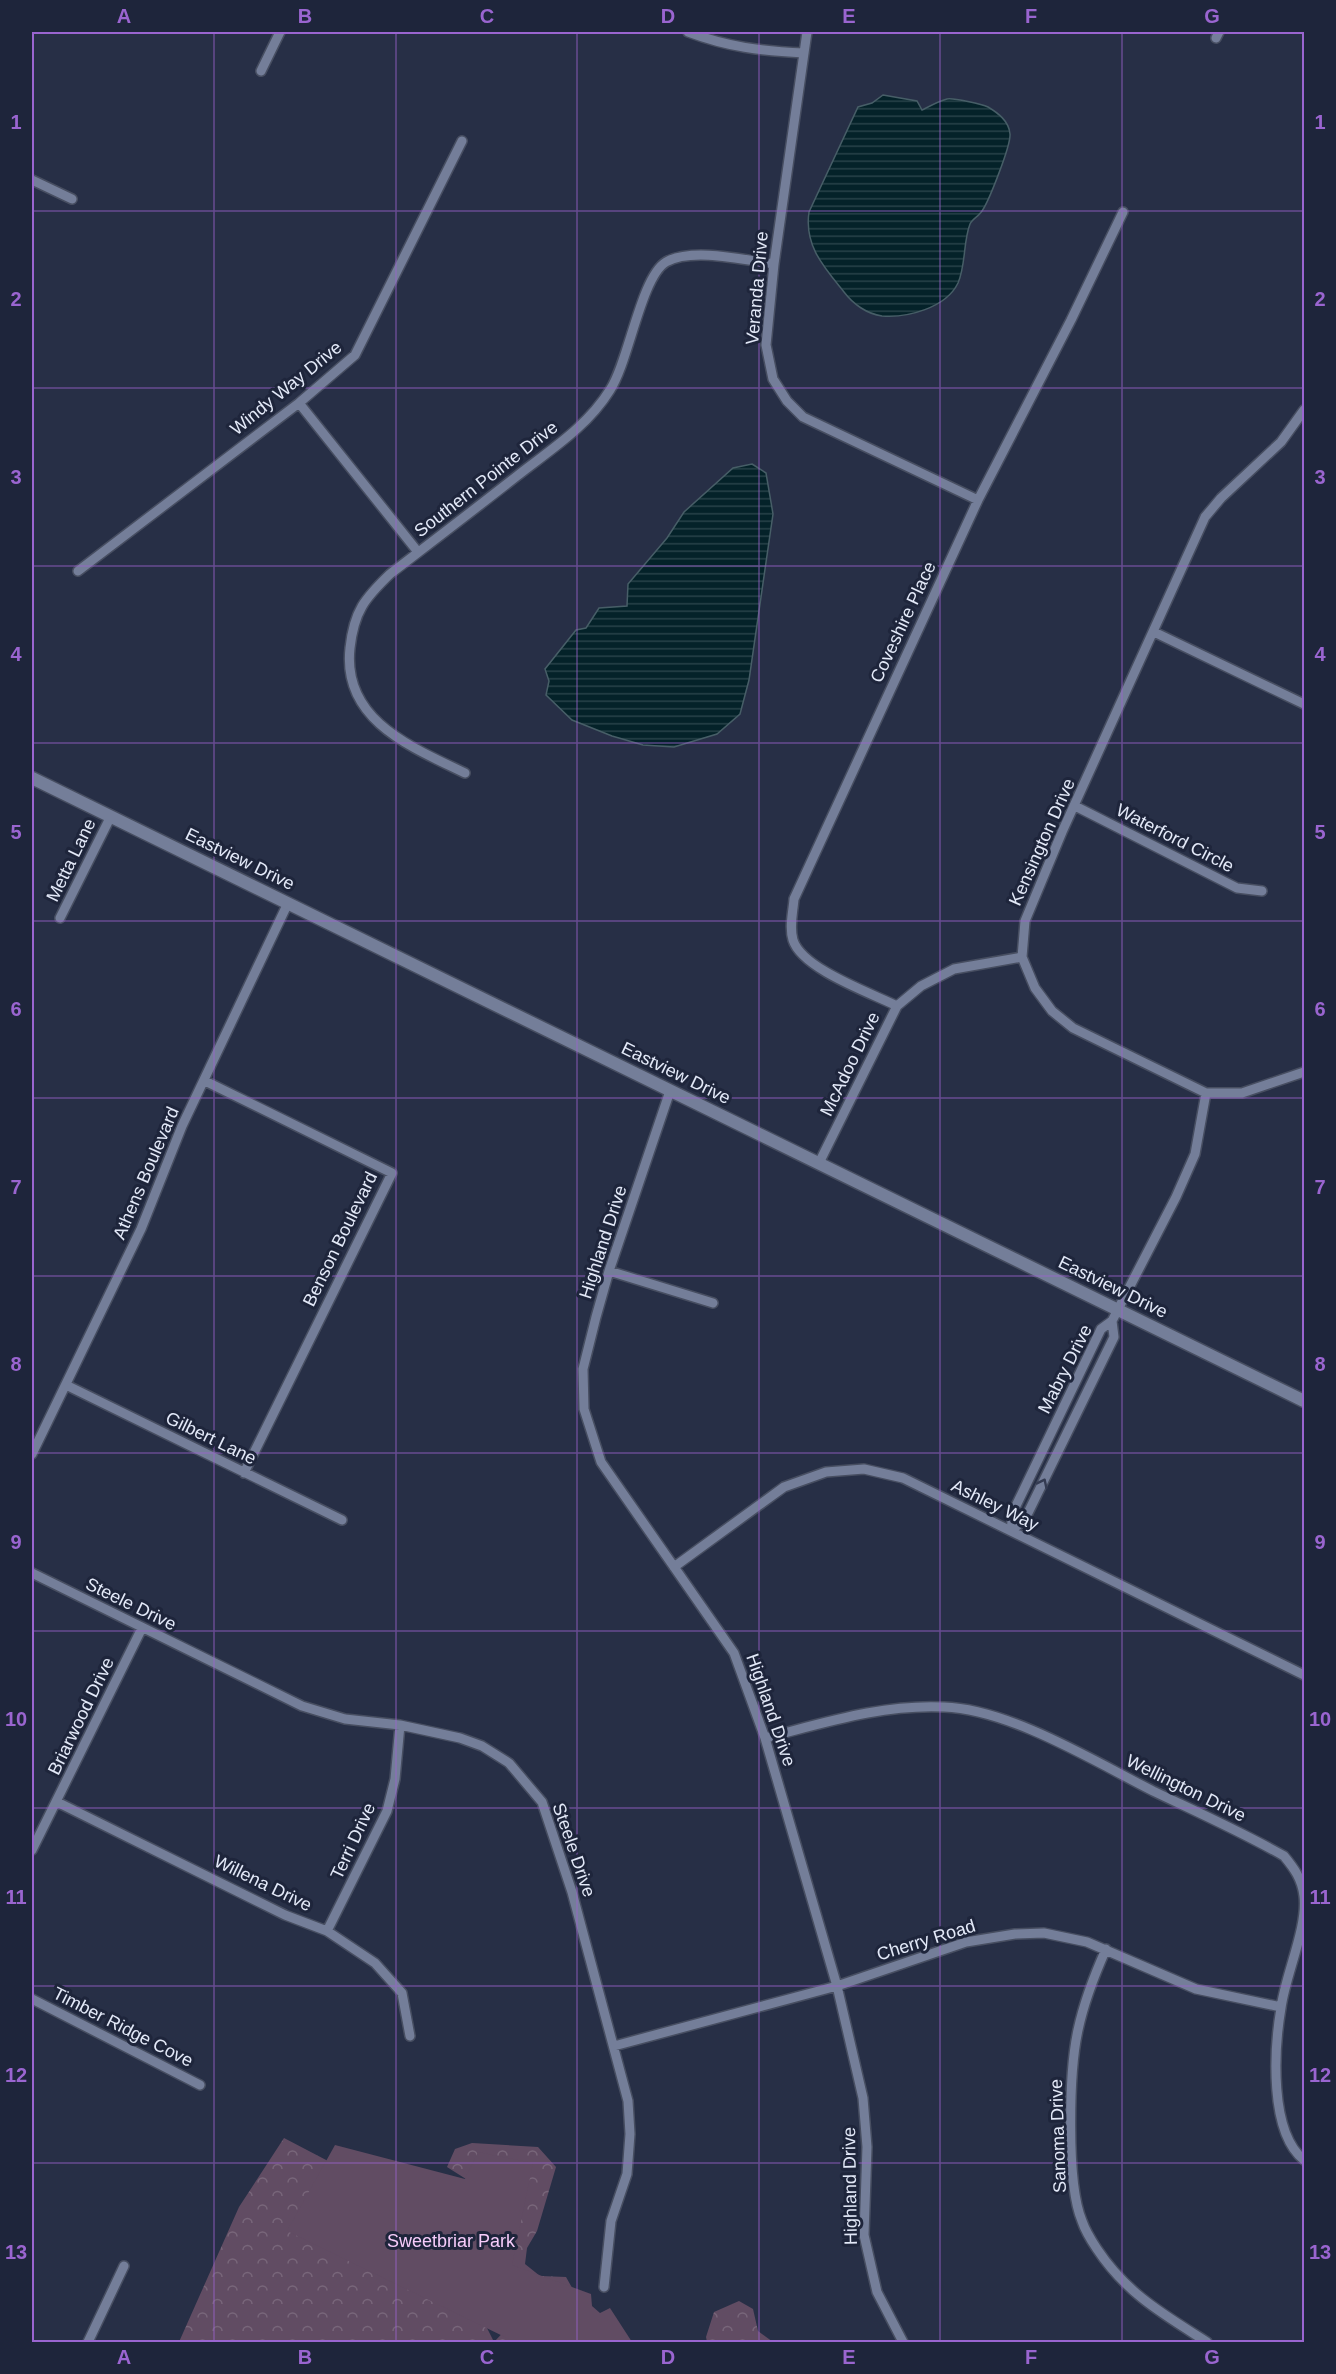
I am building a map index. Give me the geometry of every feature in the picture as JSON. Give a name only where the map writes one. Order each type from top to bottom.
[{"type":"street","points":[[261,71],[280,32]]},
{"type":"street","points":[[688,32],[717,43],[760,51],[804,53]]},
{"type":"street","name":"Veranda Drive","points":[[807,32],[774,264],[766,345],[773,379],[786,401],[802,417],[978,500]]},
{"type":"street","name":"Windy Way Drive","points":[[78,571],[299,403],[356,354],[462,141]]},
{"type":"street","points":[[32,180],[72,199]]},
{"type":"street","name":"Coveshire Place","points":[[897,1006],[824,971],[804,958],[793,941],[791,923],[794,898],[978,500],[1071,320],[1123,212]]},
{"type":"street","name":"Southern Pointe Drive","points":[[465,773],[416,749],[390,733],[370,714],[353,688],[348,665],[355,622],[366,597],[390,574],[582,426],[611,390],[627,354],[650,283],[665,263],[682,256],[712,256],[774,264]]},
{"type":"street","points":[[299,403],[418,552]]},
{"type":"street","name":"Kensington Drive","points":[[1305,410],[1281,442],[1221,498],[1205,517],[1025,921],[1022,957],[1035,988],[1052,1011],[1073,1028],[1206,1093],[1242,1093],[1305,1072]]},
{"type":"street","points":[[1154,632],[1305,704]]},
{"type":"street","name":"Eastview Drive","points":[[32,778],[819,1163],[1115,1315],[1305,1401]]},
{"type":"street","name":"Waterford Circle","points":[[1075,806],[1237,888],[1262,891]]},
{"type":"street","name":"Metta Lane","points":[[60,918],[111,816]]},
{"type":"street","name":"Athens Boulevard","points":[[32,1454],[141,1229],[182,1126],[288,903]]},
{"type":"street","name":"McAdoo Drive","points":[[819,1163],[897,1006],[921,986],[954,969],[1022,957]]},
{"type":"street","name":"Benson Boulevard","points":[[205,1081],[392,1173],[244,1473]]},
{"type":"street","name":"Highland Drive","points":[[670,1090],[609,1271],[583,1369],[584,1409],[601,1462],[734,1653],[765,1738],[837,1986],[863,2098],[867,2147],[864,2235],[877,2292],[903,2343]]},
{"type":"street","name":"Mabry Drive","points":[[1011,1531],[1013,1512],[1101,1329],[1115,1315],[1176,1197],[1195,1154],[1206,1093]]},
{"type":"street","points":[[609,1271],[713,1303]]},
{"type":"street","points":[[1011,1531],[1025,1519],[1114,1337],[1115,1315]]},
{"type":"street","name":"Gilbert Lane","points":[[66,1385],[342,1520]]},
{"type":"street","name":"Ashley Way","points":[[674,1567],[784,1487],[826,1472],[864,1469],[903,1478],[1305,1675]]},
{"type":"street","name":"Steele Drive","points":[[32,1573],[302,1706],[345,1719],[400,1725],[460,1738],[482,1746],[509,1763],[542,1802],[572,1892],[628,2101],[630,2134],[627,2174],[611,2221],[604,2287]]},
{"type":"street","name":"Briarwood Drive","points":[[32,1850],[142,1628]]},
{"type":"street","name":"Wellington Drive","points":[[765,1738],[870,1711],[910,1707],[947,1707],[1002,1718],[1052,1740],[1284,1856],[1296,1870],[1304,1897],[1300,1929],[1281,2007],[1276,2089],[1284,2128],[1298,2155],[1305,2160]]},
{"type":"street","name":"Terri Drive","points":[[327,1931],[387,1811],[395,1779],[400,1725]]},
{"type":"street","name":"Willena Drive","points":[[57,1802],[285,1915],[327,1931],[375,1963],[402,1993],[410,2036]]},
{"type":"street","name":"Cherry Road","points":[[614,2046],[837,1986],[966,1942],[1015,1934],[1044,1933],[1066,1936],[1107,1949],[1196,1989],[1281,2007]]},
{"type":"street","name":"Sanoma Drive","points":[[1107,1949],[1089,1987],[1072,2065],[1074,2188],[1081,2220],[1097,2249],[1127,2286],[1156,2311],[1207,2343]]},
{"type":"street","name":"Timber Ridge Cove","points":[[32,1999],[200,2085]]},
{"type":"street","points":[[88,2343],[124,2266]]},
{"type":"green space","points":[[284,2138],[328,2161],[482,2318],[494,2342],[179,2342],[239,2207]]},
{"type":"green space","points":[[472,2143],[538,2147],[556,2167],[537,2231],[527,2248],[525,2264],[540,2276],[566,2277],[580,2302],[630,2342],[494,2342],[516,2319],[511,2282],[477,2186],[447,2167],[455,2149]]},
{"type":"green space","name":"Sweetbriar Park","points":[[335,2145],[465,2179],[478,2152],[533,2163],[512,2265],[591,2294],[592,2306],[600,2313],[610,2308],[632,2342],[515,2342],[287,2231]]},
{"type":"green space","points":[[739,2301],[753,2309],[758,2331],[773,2342],[707,2342],[706,2337],[714,2312]]},
{"type":"shaded area","points":[[883,95],[917,101],[922,110],[947,99],[985,106],[1002,118],[1008,125],[1010,134],[1003,161],[989,196],[982,211],[970,224],[958,283],[945,299],[925,310],[892,316],[871,313],[861,308],[848,296],[829,274],[817,255],[808,224],[809,212],[858,107],[872,103]]},
{"type":"shaded area","points":[[752,464],[766,473],[773,514],[749,680],[740,714],[717,734],[674,747],[643,745],[612,736],[572,720],[546,695],[549,681],[545,669],[576,630],[586,628],[599,608],[627,606],[628,584],[667,538],[684,512],[733,468]]}]
